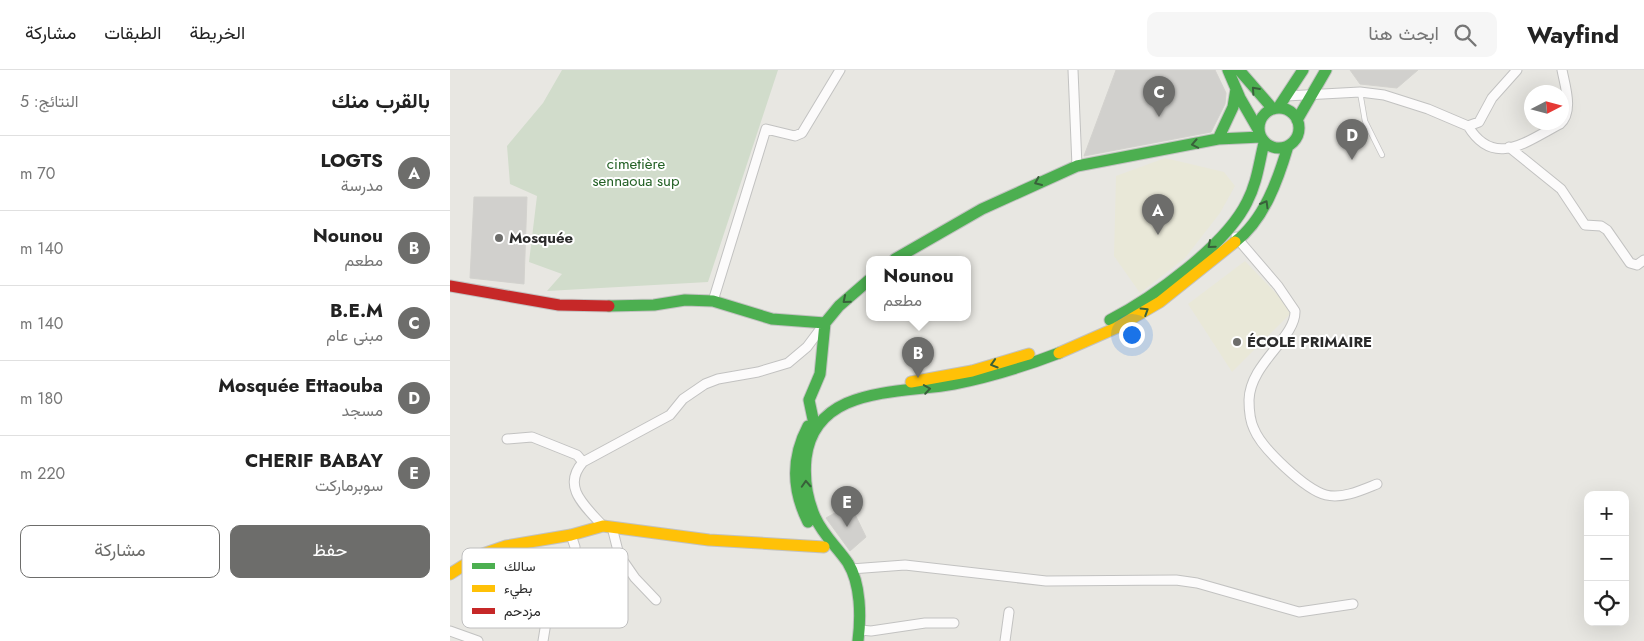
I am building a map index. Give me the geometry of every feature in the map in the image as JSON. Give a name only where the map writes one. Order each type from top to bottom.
[{"type":"main road","points":[[1228,70],[1261,137],[1276,148],[1288,146]]},
{"type":"main road","points":[[859,635],[857,595],[851,569],[827,538],[814,516],[806,494],[806,471],[810,440],[817,425],[826,415],[843,405],[875,396],[965,382],[1009,370],[1086,341],[1125,323],[1160,301],[1239,239],[1264,206],[1278,180],[1288,146],[1297,137],[1299,132],[1297,120],[1287,110],[1275,108],[1239,70]]},
{"type":"main road","points":[[848,641],[851,615],[847,582],[805,517],[796,496],[794,474],[802,435],[813,419],[827,404],[843,397],[872,389],[972,371],[1033,353],[1118,316],[1180,272],[1217,240],[1242,212],[1251,193],[1263,115],[1275,108],[1286,96],[1303,70]]},
{"type":"main road","points":[[1297,120],[1313,96],[1326,70]]},
{"type":"main road","points":[[1218,139],[1233,107],[1236,89]]},
{"type":"main road","points":[[900,256],[982,208],[1077,166],[1218,139],[1261,137]]},
{"type":"main road","points":[[813,419],[809,400],[820,374],[825,323],[839,306],[866,283]]},
{"type":"main road","points":[[450,286],[559,305],[623,306],[654,305],[686,300],[712,301],[782,320],[825,323]]},
{"type":"main road","points":[[500,548],[608,526],[709,540],[824,547]]},
{"type":"main road","points":[[450,574],[462,566]]},
{"type":"street","points":[[712,301],[766,129],[795,136],[802,133],[840,70]]},
{"type":"street","points":[[1073,70],[1077,166]]},
{"type":"street","points":[[1468,126],[1479,122],[1492,98],[1517,70]]},
{"type":"street","points":[[1286,96],[1360,92],[1384,95],[1428,109],[1468,126],[1475,138],[1489,148],[1509,148],[1554,127],[1565,119],[1566,94],[1562,70]]},
{"type":"street","points":[[1509,148],[1561,189],[1584,225],[1601,226],[1607,230],[1630,263],[1636,265],[1644,260]]},
{"type":"street","points":[[1225,230],[1239,239],[1278,286],[1295,311],[1292,324],[1254,377],[1249,409],[1254,429],[1269,452],[1306,483],[1324,495],[1336,496],[1354,493],[1377,484]]},
{"type":"street","points":[[616,548],[608,526],[581,500],[574,484],[574,472],[583,462],[670,415],[683,399],[704,384],[788,363],[807,347],[825,323]]},
{"type":"street","points":[[506,440],[532,437],[577,455],[583,462]]},
{"type":"street","points":[[571,535],[575,548]]},
{"type":"street","points":[[851,569],[905,565],[1046,581],[1176,580],[1197,583],[1299,612],[1353,604]]},
{"type":"street","points":[[628,568],[656,600]]},
{"type":"street","points":[[1005,641],[1009,612]]},
{"type":"street","points":[[859,635],[871,631],[939,622],[954,623]]},
{"type":"street","points":[[543,641],[545,628]]},
{"type":"street","points":[[450,631],[478,641]]},
{"type":"lane","points":[[1360,92],[1365,121],[1382,155]]},
{"type":"shaded area","points":[[1165,158],[1224,172],[1235,186],[1220,213],[1185,258],[1140,293],[1114,256],[1116,176]]},
{"type":"shaded area","name":"ÉCOLE PRIMAIRE","points":[[1245,261],[1293,311],[1232,372],[1188,304]]},
{"type":"green space","name":"cimetière sennaoua sup","points":[[562,70],[778,70],[708,282],[547,291],[562,274],[529,262],[537,196],[510,184],[507,146],[543,103]]},
{"type":"building","points":[[1116,70],[1215,70],[1226,93],[1225,104],[1211,132],[1084,156]]},
{"type":"building","points":[[1350,70],[1418,70],[1397,88],[1360,84]]},
{"type":"building","name":"Mosquée","points":[[474,197],[527,197],[524,284],[470,278]]},
{"type":"building","points":[[850,504],[866,537],[850,551],[826,518]]},
{"type":"traffic: fast","points":[[1228,70],[1240,98],[1259,131]]},
{"type":"traffic: fast","points":[[1239,70],[1273,109]]},
{"type":"traffic: fast","points":[[1278,108],[1303,70]]},
{"type":"traffic: fast","points":[[1297,120],[1326,70]]},
{"type":"traffic: fast","points":[[1218,139],[1233,107],[1236,89]]},
{"type":"traffic: fast","points":[[1283,108],[1290,111],[1296,117],[1299,128],[1298,136],[1290,145],[1283,148],[1275,148],[1268,145],[1260,136],[1259,124],[1262,117],[1271,109],[1283,108]]},
{"type":"traffic: fast","points":[[900,256],[982,209],[1077,166],[1218,139],[1261,137]]},
{"type":"traffic: fast","points":[[1110,320],[1147,298],[1187,269],[1237,219],[1250,195],[1264,143]]},
{"type":"traffic: fast","points":[[1235,242],[1245,233],[1262,211],[1280,172],[1288,146]]},
{"type":"traffic: fast","points":[[813,419],[809,400],[820,374],[825,323],[839,306],[866,283]]},
{"type":"traffic: fast","points":[[609,306],[654,305],[685,300],[713,301],[772,319],[825,323]]},
{"type":"traffic: fast","points":[[858,641],[860,622],[859,601],[852,571],[818,523],[808,496],[805,466],[813,434],[825,417],[843,405],[863,397],[954,384],[1007,371],[1059,353]]},
{"type":"traffic: fast","points":[[808,426],[802,438],[796,462],[796,486],[808,522]]},
{"type":"traffic: slow","points":[[1059,353],[1116,328],[1160,302],[1235,242]]},
{"type":"traffic: slow","points":[[911,382],[972,371],[1029,354]]},
{"type":"traffic: slow","points":[[500,548],[571,535],[603,526],[709,540],[824,547]]},
{"type":"traffic: slow","points":[[450,574],[462,566]]},
{"type":"traffic: jam","points":[[450,286],[559,305],[609,306]]},
{"type":"place","name":"B.E.M","points":[[1159,117]]},
{"type":"place","name":"Mosquée Ettaouba","points":[[1352,160]]},
{"type":"place","name":"LOGTS","points":[[1158,235]]},
{"type":"place","name":"Mosquée","points":[[499,238]]},
{"type":"place","name":"ÉCOLE PRIMAIRE","points":[[1237,342]]},
{"type":"place","name":"Nounou","points":[[918,378]]},
{"type":"place","name":"CHERIF BABAY","points":[[847,527]]}]
